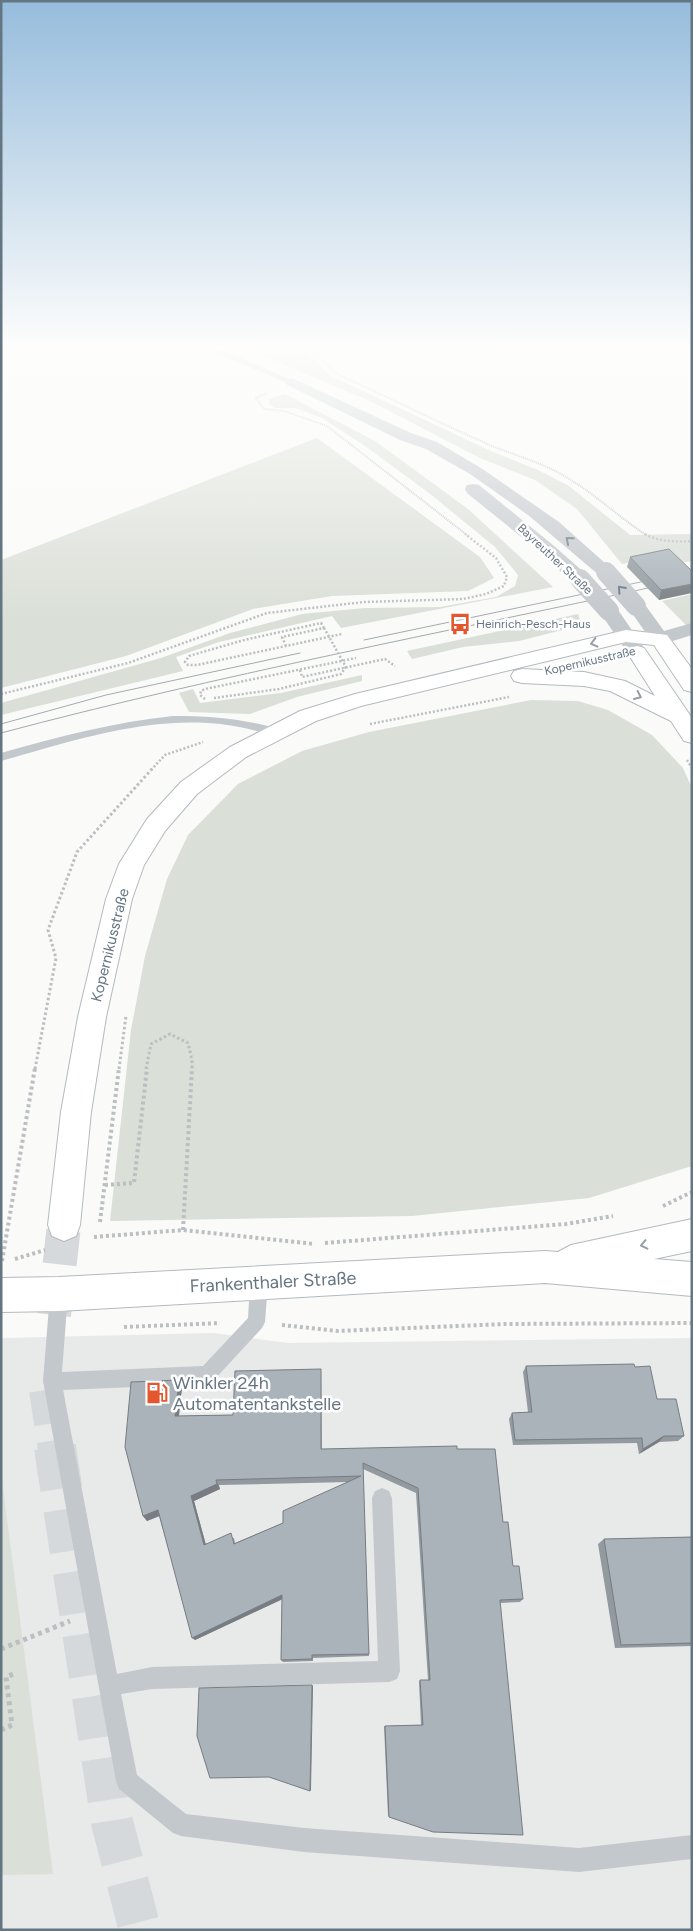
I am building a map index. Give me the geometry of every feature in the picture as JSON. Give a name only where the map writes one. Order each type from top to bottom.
[{"type":"street","name":"Bayreuther Straße","points":[[407,440],[408,444],[460,478],[492,503],[580,579],[608,611],[692,736]]},
{"type":"street","name":"Bayreuther Straße","points":[[422,440],[478,472],[550,524],[606,572],[636,606],[692,685]]},
{"type":"street","points":[[660,639],[692,629]]},
{"type":"street","name":"Kopernikusstraße","points":[[75,1231],[76,1112],[92,1017],[109,936],[119,899],[132,864],[156,826],[189,788],[238,752],[276,732],[308,716],[355,701],[660,639]]},
{"type":"street","name":"Kopernikusstraße","points":[[276,732],[522,676],[631,644]]},
{"type":"street","points":[[522,676],[584,679],[617,686],[678,716]]},
{"type":"street","name":"Frankenthaler Straße","points":[[545,1267],[692,1235]]},
{"type":"street","name":"Frankenthaler Straße","points":[[2,1279],[59,1294],[545,1267],[692,1279]]},
{"type":"lane","points":[[1,757],[153,721],[196,718],[252,724],[276,732]]},
{"type":"lane","points":[[52,1381],[207,1375],[256,1322],[259,1283]]},
{"type":"lane","points":[[59,1294],[52,1381],[127,1781],[181,1825],[304,1840],[580,1860],[692,1847]]},
{"type":"lane","points":[[108,1686],[152,1678],[389,1671],[382,1498]]},
{"type":"path","points":[[1,694],[128,663],[267,613],[364,602],[463,599],[486,594],[504,586],[507,577],[496,558],[345,440]]},
{"type":"path","points":[[480,440],[541,464],[565,476],[597,497],[625,521],[651,538],[679,542],[692,541]]},
{"type":"path","points":[[342,634],[286,646],[197,665],[188,665],[185,662],[188,656],[244,640],[321,623],[324,628],[346,668]]},
{"type":"path","points":[[286,646],[282,637],[324,628]]},
{"type":"path","points":[[346,668],[341,674],[279,689],[206,699],[202,698],[200,694],[205,689],[356,658]]},
{"type":"path","points":[[300,670],[302,677],[385,659],[400,669]]},
{"type":"path","points":[[365,724],[509,697]]},
{"type":"path","points":[[100,1222],[126,1012]]},
{"type":"path","points":[[105,1185],[134,1183],[147,1064],[151,1044],[170,1034],[188,1042],[192,1060],[183,1230]]},
{"type":"path","points":[[658,1208],[692,1192]]},
{"type":"path","points":[[75,1231],[183,1230],[315,1244],[566,1224],[621,1215]]},
{"type":"path","points":[[2,1279],[48,1249]]},
{"type":"path","points":[[122,1327],[256,1322],[338,1331],[506,1324],[692,1323]]},
{"type":"path","points":[[1,1650],[94,1611]]},
{"type":"path","points":[[1,1730],[12,1725],[6,1677],[16,1673]]},
{"type":"shaded area","points":[[312,440],[320,440],[480,557],[494,578],[468,591],[332,596],[253,609],[126,656],[1,688],[1,560]]},
{"type":"shaded area","points":[[356,440],[375,441],[468,509],[553,587],[341,628],[332,616],[219,642],[176,657],[183,671],[1,715],[1,703],[161,658],[230,633],[302,614],[365,608],[440,607],[496,597],[515,586],[518,575],[495,547],[429,493]]},
{"type":"shaded area","points":[[446,440],[468,440],[538,470],[569,486],[630,535],[692,534],[692,561],[675,564],[666,555],[622,564],[577,509],[535,480],[480,458]]},
{"type":"shaded area","points":[[692,594],[692,631],[662,601]]},
{"type":"shaded area","points":[[578,614],[580,620],[574,627],[519,641],[463,647],[412,659],[407,651]]},
{"type":"shaded area","points":[[362,675],[362,681],[297,697],[250,714],[189,712],[179,693],[193,689],[200,703],[281,693]]},
{"type":"shaded area","points":[[531,700],[578,701],[608,710],[652,735],[683,768],[692,788],[692,1166],[589,1198],[412,1216],[110,1221],[131,1030],[145,956],[167,879],[188,835],[238,784],[302,751],[369,732]]},
{"type":"shaded area","points":[[213,1333],[289,1343],[692,1338],[692,1930],[1,1930],[1,1338]]},
{"type":"shaded area","points":[[1,1473],[53,1874],[1,1875]]},
{"type":"building","points":[[669,549],[692,571],[692,584],[661,590],[630,557]]},
{"type":"building","points":[[634,1364],[635,1367],[650,1366],[657,1399],[676,1399],[684,1436],[664,1436],[643,1449],[642,1438],[515,1440],[512,1413],[532,1412],[526,1366]]},
{"type":"building","points":[[321,1369],[321,1449],[457,1446],[457,1449],[495,1449],[503,1522],[508,1522],[513,1566],[519,1566],[523,1599],[500,1600],[523,1835],[433,1832],[389,1817],[385,1726],[423,1725],[420,1680],[430,1680],[418,1488],[363,1463],[369,1654],[312,1655],[312,1659],[281,1660],[282,1595],[192,1638],[158,1510],[143,1516],[125,1447],[131,1382],[179,1380],[175,1416],[233,1415],[235,1371]],"holes":[[[361,1476],[283,1511],[283,1523],[234,1544],[231,1533],[204,1545],[191,1496],[217,1484],[216,1480]]]},
{"type":"building","points":[[692,1537],[692,1643],[621,1645],[604,1539]]},
{"type":"building","points":[[312,1685],[310,1791],[269,1777],[210,1778],[197,1736],[199,1688]]},
{"type":"tunnel","points":[[54,1315],[64,1225]]},
{"type":"tunnel","points":[[46,1390],[55,1449]]},
{"type":"tunnel","points":[[55,1447],[112,1822],[140,1930]]},
{"type":"tram line","points":[[364,640],[655,579]]},
{"type":"tram line","points":[[1,733],[248,673],[662,585]]},
{"type":"tram line","points":[[1,724],[106,695],[300,653]]},
{"type":"place","name":"Heinrich-Pesch-Haus","points":[[460,624]]},
{"type":"place","name":"Winkler 24h Automatentankstelle","points":[[157,1393]]}]
